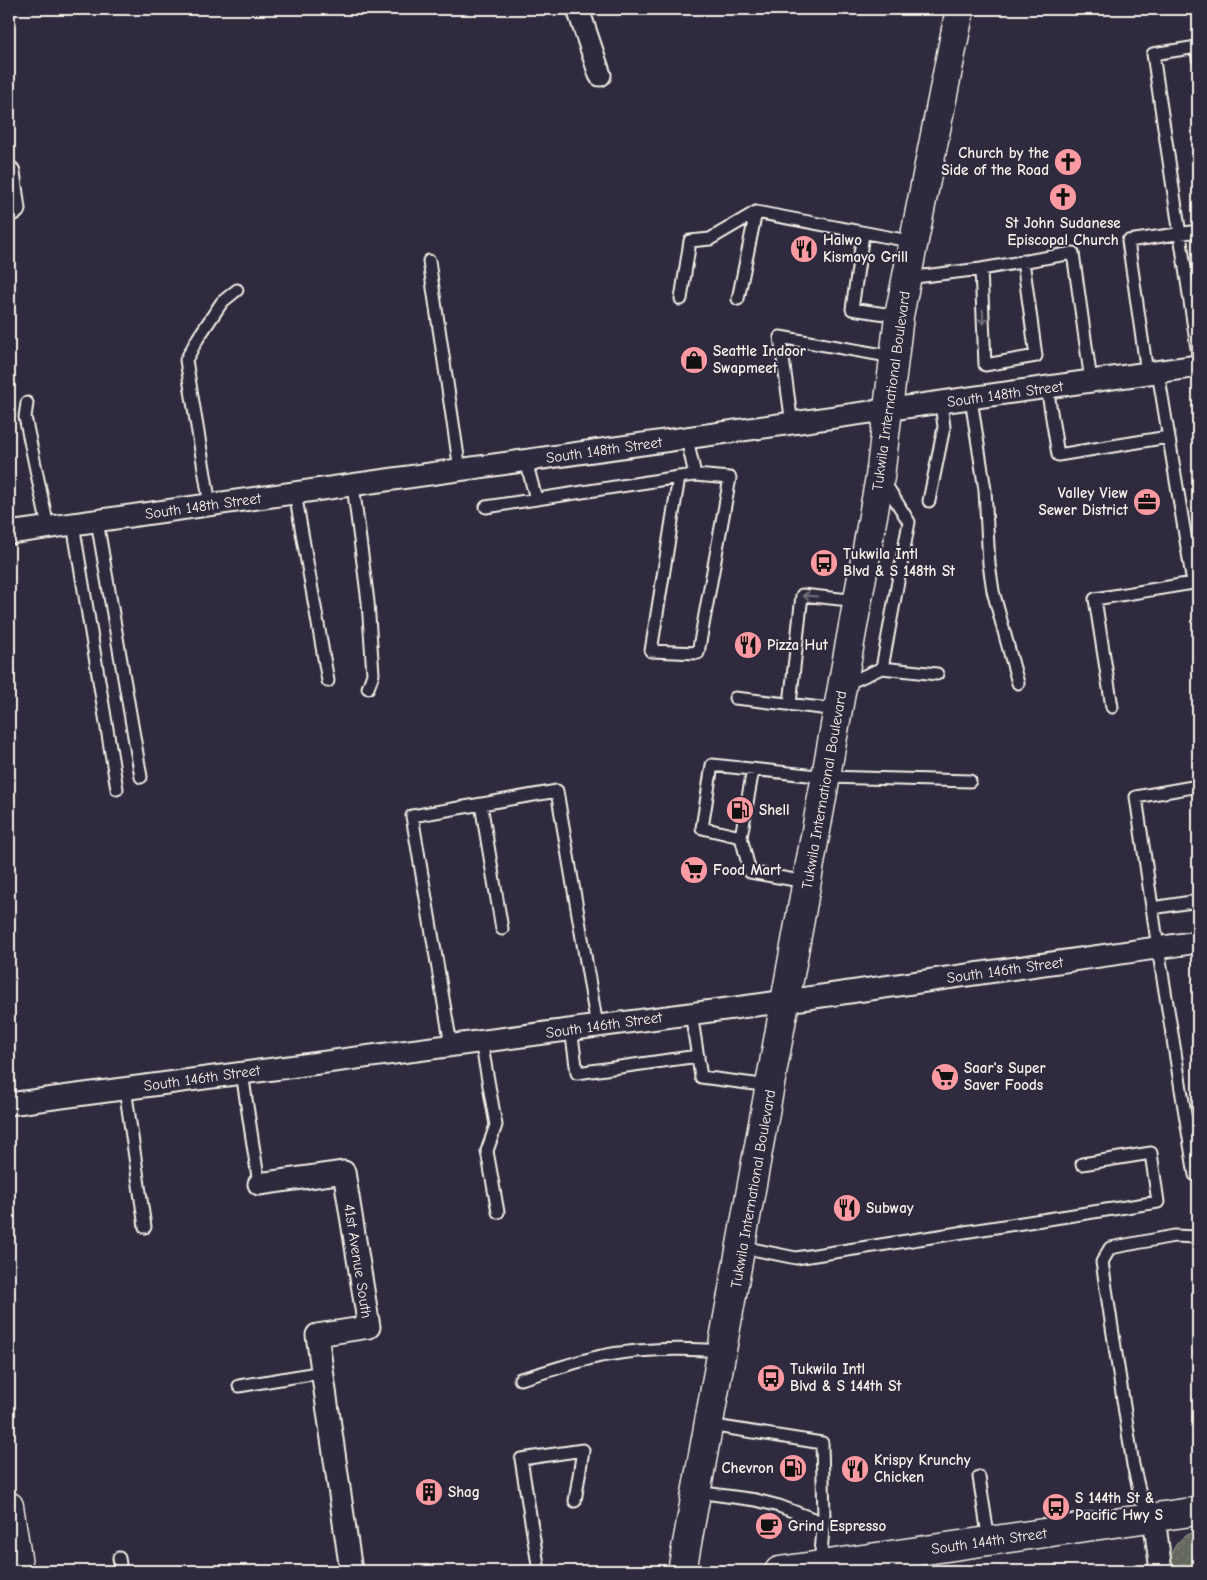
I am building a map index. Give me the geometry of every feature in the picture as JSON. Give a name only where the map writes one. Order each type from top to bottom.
[{"type":"main road","name":"Tukwila International Boulevard","points":[[682,1571],[787,1001],[880,476],[899,316],[960,9]]},
{"type":"main road","points":[[9,1506],[19,1571]]},
{"type":"main road","name":"South 144th Street","points":[[779,1571],[820,1566],[848,1566],[989,1541],[1198,1511]]},
{"type":"street","points":[[578,9],[600,75]]},
{"type":"street","points":[[9,172],[14,209]]},
{"type":"street","name":"South 148th Street","points":[[9,533],[1198,366]]},
{"type":"street","name":"South 146th Street","points":[[9,1104],[787,1001],[1198,942]]},
{"type":"street","name":"41st Avenue South","points":[[258,1184],[344,1172],[369,1327],[317,1335],[351,1571]]},
{"type":"street","points":[[1150,1518],[1161,1571]]},
{"type":"lane","points":[[1198,59],[1196,47],[1153,54],[1198,355]]},
{"type":"lane","points":[[681,299],[690,241],[710,239],[756,212],[863,234],[914,242]]},
{"type":"lane","points":[[738,299],[756,212]]},
{"type":"lane","points":[[1112,707],[1094,599],[1193,583],[1168,437],[1152,372],[1128,241],[1198,230]]},
{"type":"lane","points":[[863,234],[852,309],[899,316]]},
{"type":"lane","points":[[907,278],[981,269],[1073,253],[1091,381]]},
{"type":"lane","points":[[429,260],[460,470]]},
{"type":"lane","points":[[981,269],[986,365],[1036,356],[1023,261]]},
{"type":"lane","points":[[210,505],[186,360],[222,302],[237,290]]},
{"type":"lane","points":[[792,424],[780,337],[894,357]]},
{"type":"lane","points":[[1047,388],[1058,455],[1168,437]]},
{"type":"lane","points":[[971,398],[985,490],[989,564],[993,591],[1018,683]]},
{"type":"lane","points":[[27,403],[25,417],[48,528]]},
{"type":"lane","points":[[929,500],[944,427],[941,403]]},
{"type":"lane","points":[[687,439],[694,475]]},
{"type":"lane","points":[[526,461],[536,499]]},
{"type":"lane","points":[[486,507],[679,477],[694,475],[730,478],[698,652],[651,651],[679,477]]},
{"type":"lane","points":[[880,476],[909,522],[882,668]]},
{"type":"lane","points":[[352,485],[368,602],[373,674],[368,688]]},
{"type":"lane","points":[[295,493],[328,681]]},
{"type":"lane","points":[[97,521],[141,776]]},
{"type":"lane","points":[[73,524],[117,789]]},
{"type":"lane","points":[[790,704],[802,595],[858,601]]},
{"type":"lane","points":[[735,698],[790,704],[841,698],[882,668],[937,674]]},
{"type":"lane","points":[[741,832],[702,828],[712,765],[827,777],[970,781]]},
{"type":"lane","points":[[753,769],[741,832],[750,872],[808,882]]},
{"type":"lane","points":[[1195,1176],[1136,797],[1198,786]]},
{"type":"lane","points":[[451,1045],[412,816],[557,791],[597,1026]]},
{"type":"lane","points":[[481,804],[502,930]]},
{"type":"lane","points":[[1152,908],[1198,901]]},
{"type":"lane","points":[[691,1013],[702,1077],[771,1086]]},
{"type":"lane","points":[[571,1029],[577,1072],[698,1056]]},
{"type":"lane","points":[[481,1041],[496,1125],[487,1151],[498,1212]]},
{"type":"lane","points":[[242,1073],[258,1184]]},
{"type":"lane","points":[[125,1088],[145,1227]]},
{"type":"lane","points":[[742,1247],[796,1258],[1158,1202],[1151,1153],[1082,1164]]},
{"type":"lane","points":[[1150,1518],[1132,1455],[1102,1262],[1110,1248],[1174,1236],[1198,1237]]},
{"type":"lane","points":[[520,1379],[600,1356],[632,1351],[677,1348],[723,1351]]},
{"type":"lane","points":[[239,1386],[323,1372]]},
{"type":"lane","points":[[709,1425],[822,1443],[824,1523],[820,1566]]},
{"type":"lane","points":[[539,1571],[521,1459],[583,1450],[575,1501]]},
{"type":"lane","points":[[979,1477],[989,1541]]},
{"type":"lane","points":[[697,1492],[756,1500],[824,1523]]},
{"type":"lane","points":[[119,1558],[122,1571]]},
{"type":"green space","points":[[1198,1531],[1198,1571],[1170,1571],[1171,1557],[1176,1545],[1185,1536]]},
{"type":"place","name":"Church by the Side of the Road","points":[[1068,162]]},
{"type":"place","name":"St John Sudanese Episcopal Church","points":[[1063,197]]},
{"type":"place","name":"Halwo Kismayo Grill","points":[[804,249]]},
{"type":"place","name":"Seattle Indoor Swapmeet","points":[[694,360]]},
{"type":"place","name":"Valley View Sewer District","points":[[1147,502]]},
{"type":"place","name":"Tukwila Intl Blvd & S 148th St","points":[[824,563]]},
{"type":"place","name":"Pizza Hut","points":[[748,645]]},
{"type":"place","name":"Shell","points":[[740,810]]},
{"type":"place","name":"Food Mart","points":[[694,870]]},
{"type":"place","name":"Saar's Super Saver Foods","points":[[945,1077]]},
{"type":"place","name":"Subway","points":[[847,1208]]},
{"type":"place","name":"Tukwila Intl Blvd & S 144th St","points":[[771,1378]]},
{"type":"place","name":"Chevron","points":[[793,1468]]},
{"type":"place","name":"Krispy Krunchy Chicken","points":[[855,1469]]},
{"type":"place","name":"Shag","points":[[429,1492]]},
{"type":"place","name":"S 144th St & Pacific Hwy S","points":[[1056,1507]]},
{"type":"place","name":"Grind Espresso","points":[[769,1526]]}]
